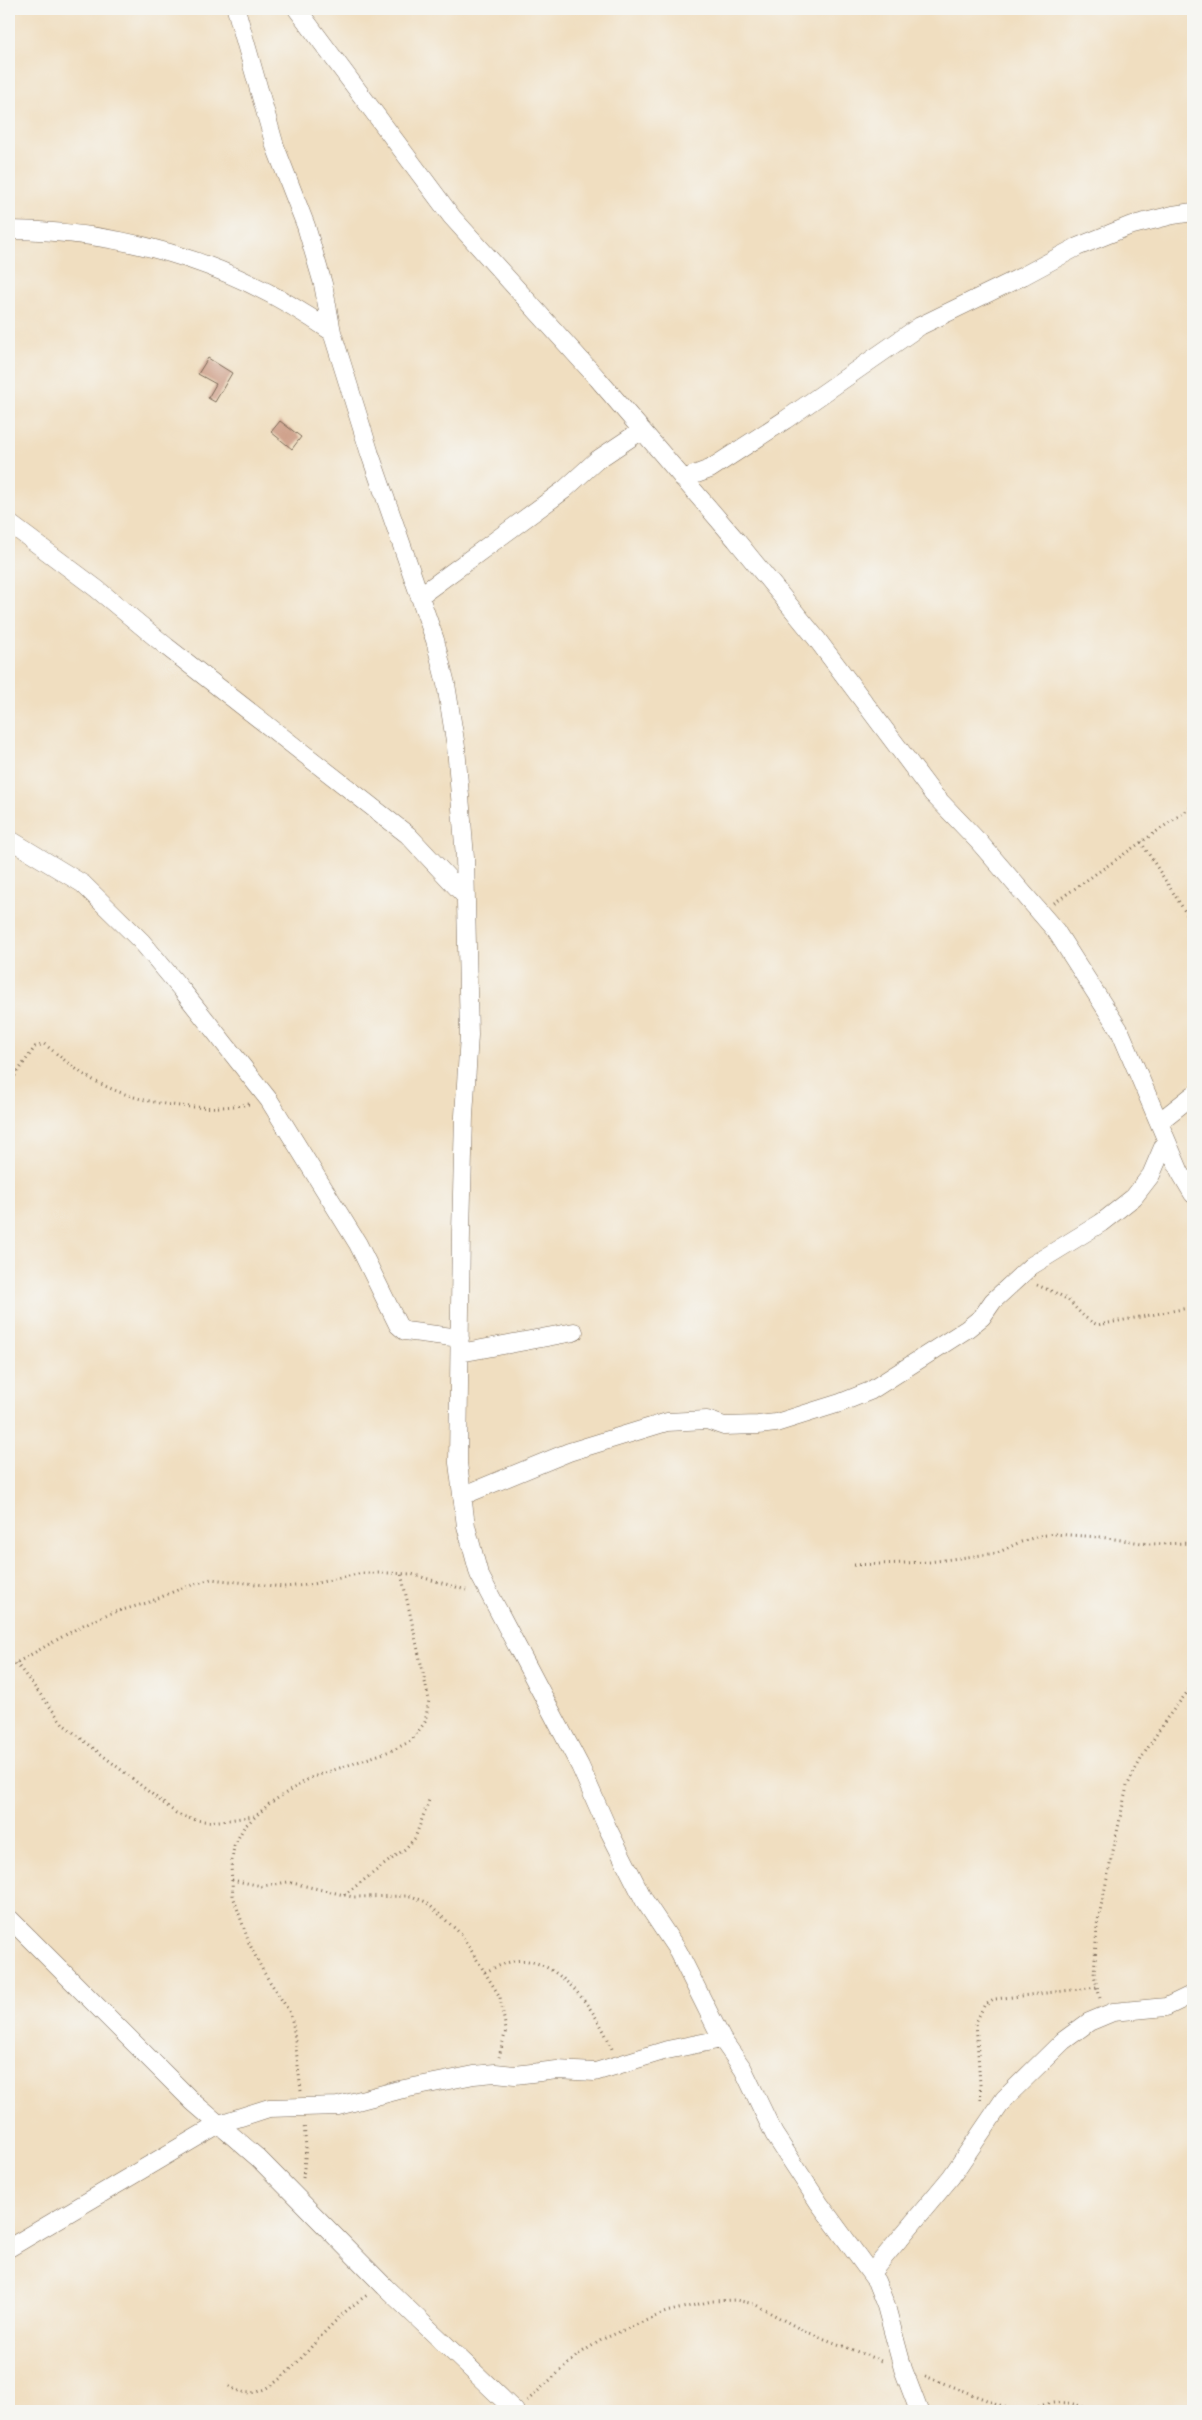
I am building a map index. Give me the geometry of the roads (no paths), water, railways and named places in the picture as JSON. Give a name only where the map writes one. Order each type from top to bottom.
[{"type":"street","points":[[236,9],[275,146],[306,226],[323,284],[332,332],[370,454],[421,595],[446,684],[456,747],[465,857],[469,1035],[464,1126],[458,1463],[466,1526],[479,1574],[580,1766],[607,1827],[644,1900],[678,1951],[722,2039],[743,2069],[774,2134],[792,2163],[871,2274],[886,2306],[903,2369],[919,2411]]},
{"type":"street","points":[[296,9],[452,217],[539,312],[642,430],[816,638],[933,794],[1056,931],[1120,1031],[1180,1172],[1193,1194]]},
{"type":"street","points":[[683,479],[710,469],[786,420],[920,326],[1078,247],[1129,226],[1193,212]]},
{"type":"street","points":[[9,230],[68,233],[177,254],[266,291],[302,311],[332,332]]},
{"type":"street","points":[[421,595],[564,490],[597,460],[642,430]]},
{"type":"street","points":[[9,523],[97,589],[167,647],[408,835],[465,896]]},
{"type":"street","points":[[9,839],[83,884],[142,942],[269,1100],[358,1244],[398,1326],[411,1332],[460,1346],[574,1332]]},
{"type":"street","points":[[1159,1122],[1193,1096]]},
{"type":"street","points":[[462,1496],[570,1452],[667,1422],[707,1420],[724,1426],[776,1423],[840,1403],[870,1391],[982,1318],[993,1301],[1031,1266],[1101,1223],[1134,1197],[1151,1175],[1166,1140]]},
{"type":"street","points":[[9,1918],[186,2095],[258,2158],[385,2287],[519,2408]]},
{"type":"street","points":[[871,2274],[951,2177],[1004,2099],[1063,2041],[1089,2022],[1108,2014],[1166,2007],[1193,1994]]},
{"type":"street","points":[[9,2248],[219,2124],[269,2108],[338,2106],[450,2079],[495,2073],[515,2075],[557,2070],[594,2072],[667,2050],[722,2039]]}]
